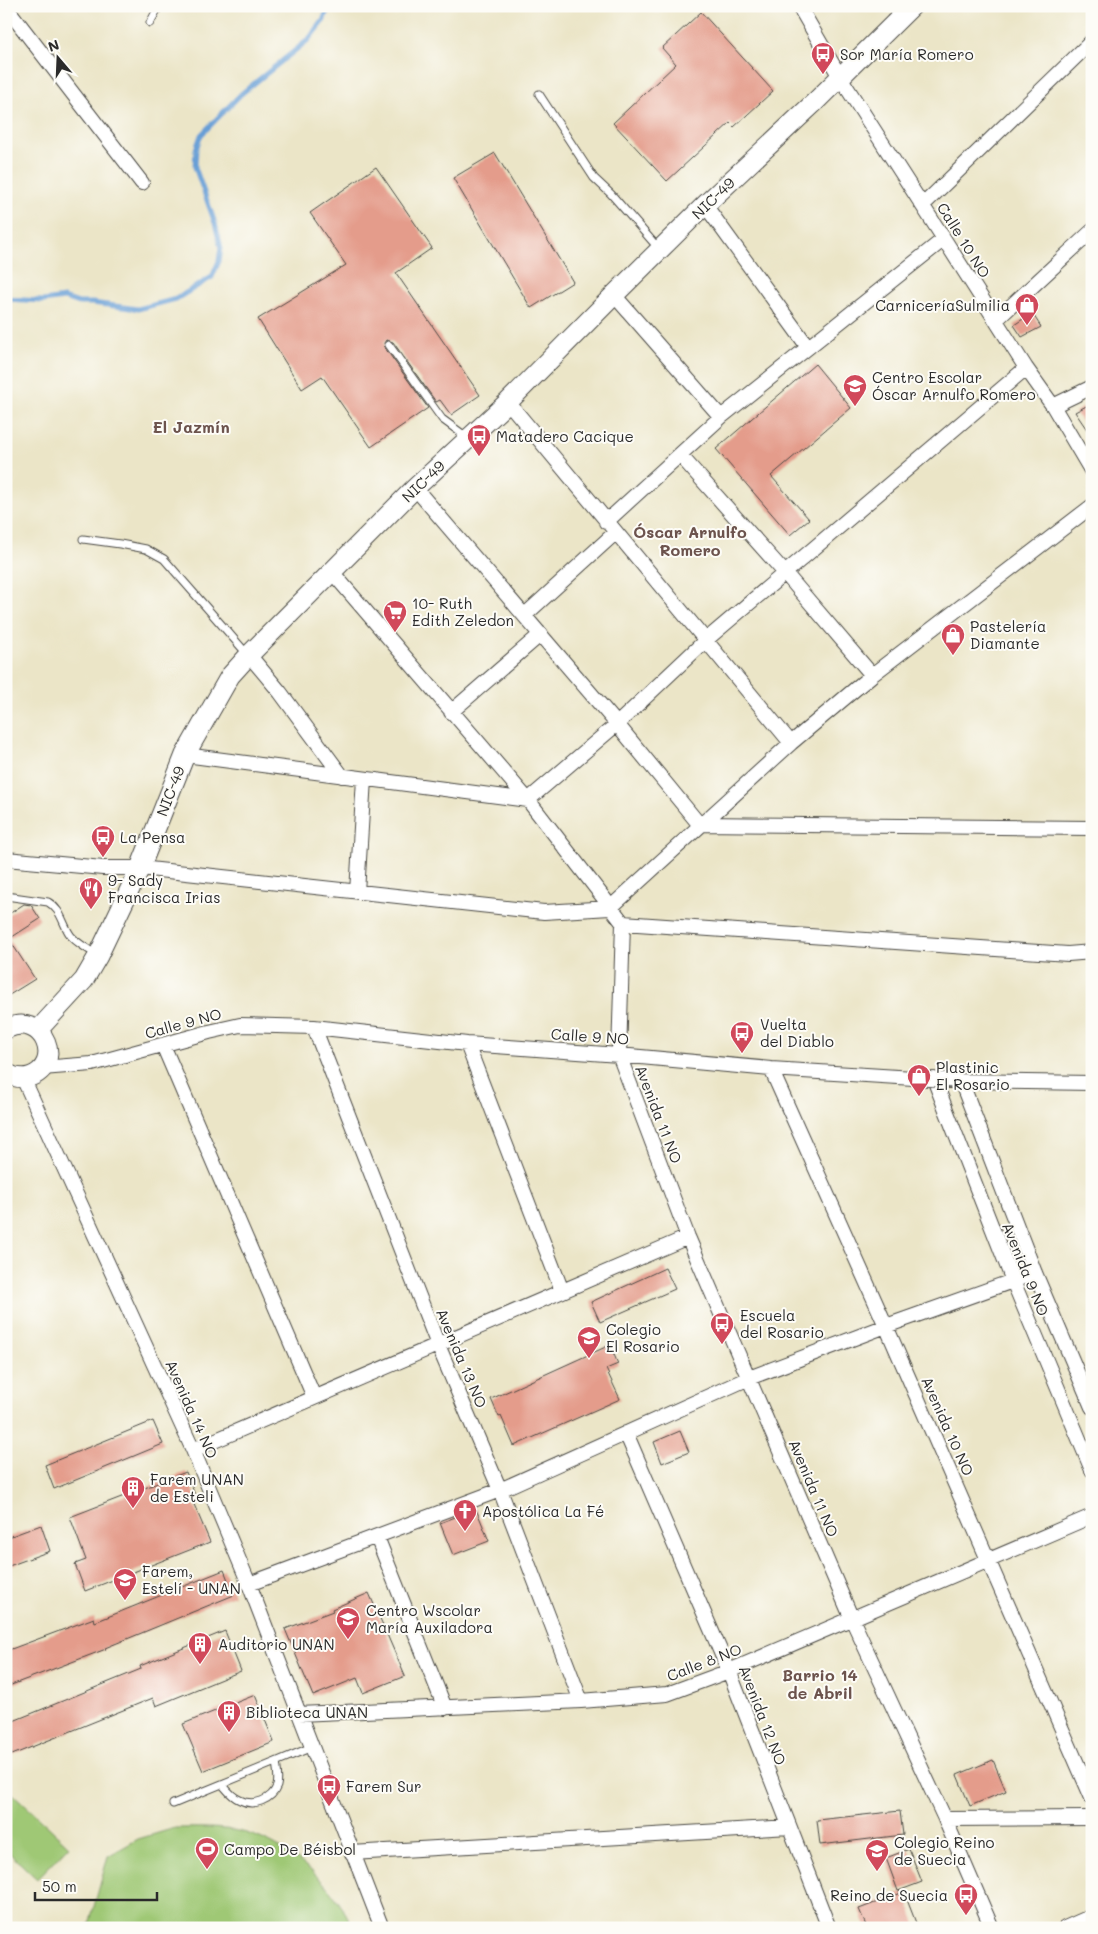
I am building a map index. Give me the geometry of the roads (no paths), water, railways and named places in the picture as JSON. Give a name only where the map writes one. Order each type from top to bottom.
[{"type":"street","name":"Calle 10 NO","points":[[799,6],[840,77],[1026,368],[1053,406],[1092,472]]},
{"type":"street","name":"NIC-49","points":[[38,1030],[84,980],[98,956],[140,868],[185,755],[230,676],[416,488],[508,402],[614,295],[912,6]]},
{"type":"street","points":[[6,7],[142,183]]},
{"type":"street","points":[[923,205],[1092,41]]},
{"type":"street","points":[[705,206],[808,347]]},
{"type":"street","points":[[996,320],[1092,230]]},
{"type":"street","points":[[525,615],[680,455],[721,418],[944,239]]},
{"type":"street","points":[[614,295],[721,418]]},
{"type":"street","points":[[185,755],[364,780],[528,800],[617,724],[706,640],[1026,368]]},
{"type":"street","points":[[1053,406],[1092,387]]},
{"type":"street","points":[[508,402],[790,743]]},
{"type":"street","points":[[680,455],[786,573],[872,675]]},
{"type":"street","points":[[416,488],[617,724],[699,824]]},
{"type":"street","points":[[6,860],[102,868],[140,868],[544,912],[610,908],[699,824],[790,743],[872,675],[1092,506]]},
{"type":"street","points":[[332,572],[528,800],[623,923],[619,1054]]},
{"type":"street","points":[[451,712],[541,634]]},
{"type":"street","points":[[249,655],[280,692],[342,776]]},
{"type":"street","points":[[357,892],[364,780]]},
{"type":"street","points":[[699,824],[1092,828]]},
{"type":"street","points":[[623,923],[1068,954],[1092,952]]},
{"type":"street","points":[[6,1029],[14,1025],[23,1025],[38,1030],[48,1048],[46,1062],[42,1068],[33,1075],[15,1075]]},
{"type":"street","name":"Calle 9 NO","points":[[42,1068],[92,1064],[208,1032],[240,1026],[314,1027],[467,1044],[619,1054],[771,1069],[961,1081],[1092,1083]]},
{"type":"street","name":"Avenida 13 NO","points":[[314,1027],[438,1345],[500,1490],[581,1701]]},
{"type":"street","points":[[467,1044],[562,1291]]},
{"type":"street","points":[[163,1045],[314,1397]]},
{"type":"street","name":"Avenida 11 NO","points":[[619,1054],[688,1237],[852,1619],[945,1819],[992,1928]]},
{"type":"street","name":"Avenida 10 NO","points":[[771,1069],[886,1326],[1092,1798]]},
{"type":"street","name":"Avenida 14 NO","points":[[15,1075],[192,1450],[249,1584],[382,1928]]},
{"type":"street","name":"Avenida 9 NO","points":[[934,1079],[1013,1281],[1092,1470]]},
{"type":"street","name":"Avenida 9 NO","points":[[961,1081],[1035,1273],[1092,1407]]},
{"type":"street","points":[[192,1450],[688,1237]]},
{"type":"street","points":[[249,1584],[500,1490],[749,1378],[886,1326],[1035,1273]]},
{"type":"street","name":"Avenida 12 NO","points":[[626,1433],[729,1671],[828,1928]]},
{"type":"street","name":"Calle 8 NO","points":[[299,1714],[581,1701],[667,1694],[729,1671],[1092,1516]]},
{"type":"street","points":[[377,1537],[445,1708]]},
{"type":"street","points":[[945,1819],[1092,1818]]},
{"type":"street","points":[[352,1853],[789,1827]]},
{"type":"street","points":[[1065,1928],[1092,1916]]},
{"type":"lane","points":[[150,23],[159,6]]},
{"type":"lane","points":[[539,94],[594,178],[611,194],[660,250]]},
{"type":"lane","points":[[389,345],[442,418],[468,439]]},
{"type":"lane","points":[[83,540],[146,549],[164,559],[249,655]]},
{"type":"lane","points":[[6,896],[48,902],[53,905],[58,910],[71,936],[98,956]]},
{"type":"lane","points":[[173,1804],[312,1747]]},
{"type":"lane","points":[[222,1784],[233,1796],[242,1802],[252,1803],[264,1800],[272,1794],[277,1786],[276,1762]]},
{"type":"waterway","points":[[6,299],[43,301],[64,298],[79,303],[138,309],[176,299],[212,277],[219,261],[221,248],[215,223],[195,167],[196,149],[201,135],[241,94],[308,40],[323,21],[329,6]]},
{"type":"place","name":"Sor María Romero","points":[[823,75]]},
{"type":"place","name":"CarniceríaSulmilia","points":[[1027,326]]},
{"type":"place","name":"Centro Escolar Óscar Arnulfo Romero","points":[[855,407]]},
{"type":"place","name":"Matadero Cacique","points":[[479,457]]},
{"type":"place","name":"10- Ruth Edith Zeledon","points":[[395,633]]},
{"type":"place","name":"Pastelería Diamante","points":[[953,656]]},
{"type":"place","name":"La Pensa","points":[[103,858]]},
{"type":"place","name":"9- Sady Francisca Irias","points":[[91,910]]},
{"type":"place","name":"Vuelta del Diablo","points":[[742,1054]]},
{"type":"place","name":"Plastinic El Rosario","points":[[919,1097]]},
{"type":"place","name":"Escuela del Rosario","points":[[722,1345]]},
{"type":"place","name":"Colegio El Rosario","points":[[589,1359]]},
{"type":"place","name":"Farem UNAN de Esteli","points":[[133,1509]]},
{"type":"place","name":"Apostólica La Fé","points":[[465,1532]]},
{"type":"place","name":"Farem, Estelí - UNAN","points":[[125,1601]]},
{"type":"place","name":"Centro Wscolar María Auxiladora","points":[[348,1640]]},
{"type":"place","name":"Auditorio UNAN","points":[[200,1665]]},
{"type":"place","name":"Biblioteca UNAN","points":[[229,1733]]},
{"type":"place","name":"Farem Sur","points":[[329,1807]]},
{"type":"place","name":"Campo De Béisbol","points":[[207,1870]]},
{"type":"place","name":"Colegio Reino de Suecia","points":[[877,1872]]},
{"type":"place","name":"Reino de Suecia","points":[[966,1916]]},
{"type":"district","name":"El Jazmín","points":[[191,426]]},
{"type":"district","name":"Óscar Arnulfo Romero","points":[[690,540]]},
{"type":"district","name":"Barrio 14 de Abril","points":[[820,1683]]}]
